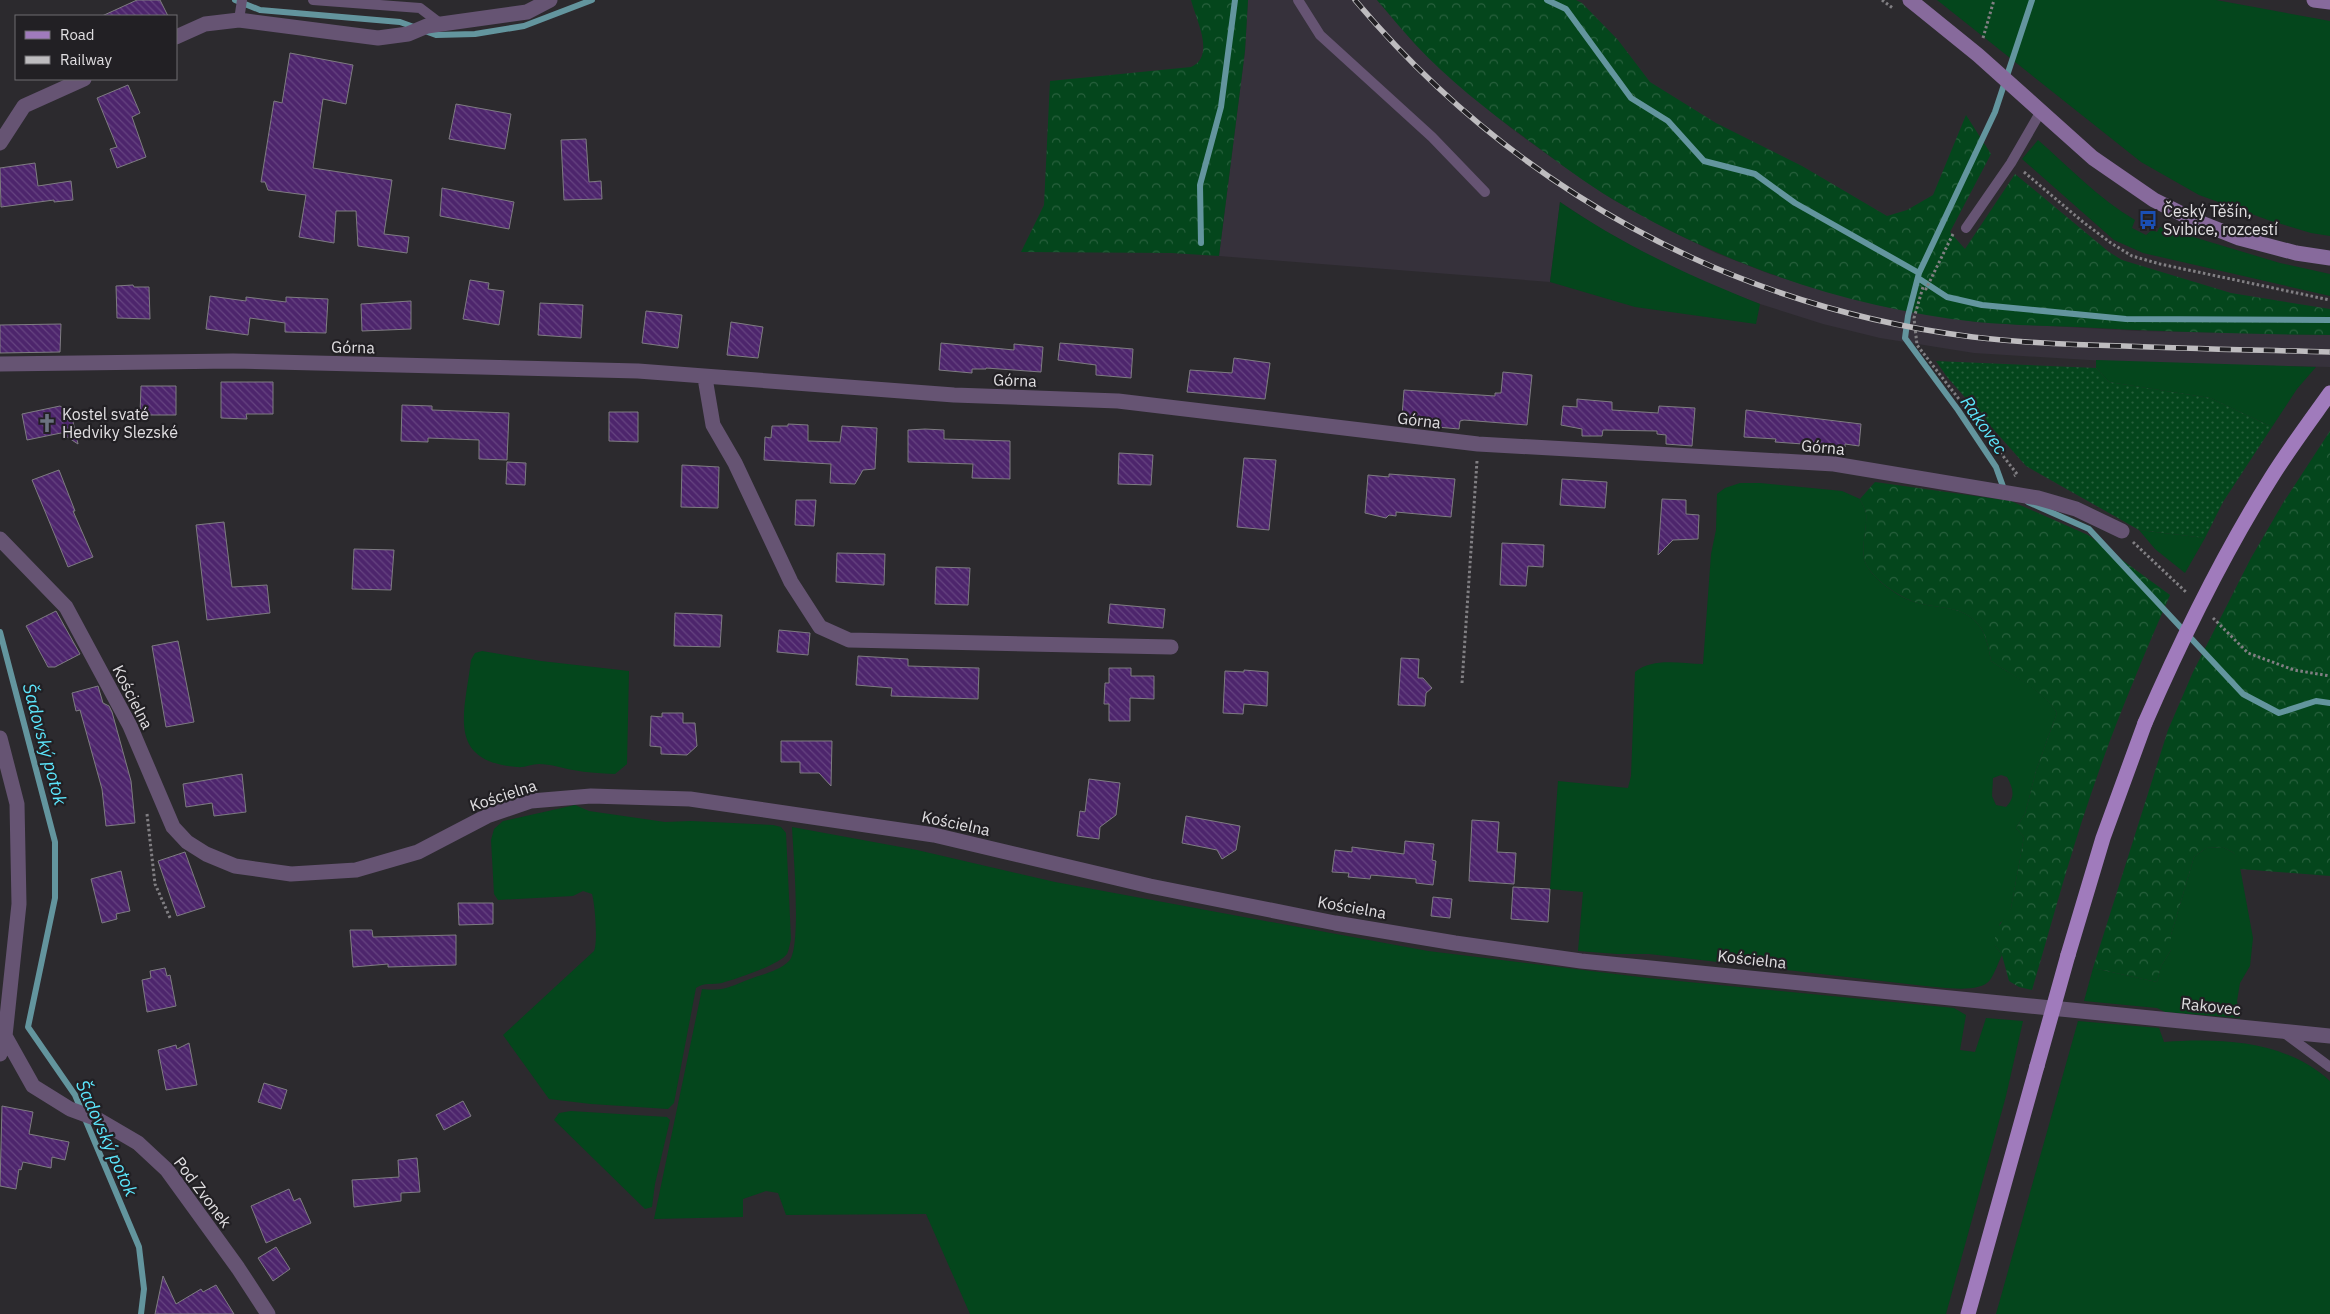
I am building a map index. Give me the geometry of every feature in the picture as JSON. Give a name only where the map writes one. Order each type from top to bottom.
[{"type":"main road","points":[[1910,0],[1989,65],[2093,158],[2154,200],[2196,221],[2267,246],[2330,258]]},
{"type":"main road","points":[[2314,0],[2330,2]]},
{"type":"main road","points":[[1968,1314],[2068,955],[2103,838],[2145,723],[2186,633],[2236,536],[2271,477],[2330,393]]},
{"type":"street","points":[[178,36],[205,24],[240,17],[378,38],[408,34],[434,25],[550,0]]},
{"type":"street","points":[[0,144],[24,106],[82,80]]},
{"type":"street","name":"Górna","points":[[0,364],[233,362],[638,371],[705,378],[954,395],[1118,401],[1478,444],[1834,464],[2038,498],[2076,509],[2122,531]]},
{"type":"street","points":[[705,378],[713,425],[735,463],[791,582],[820,627],[849,640],[1171,647]]},
{"type":"street","name":"Kościelna","points":[[0,539],[66,607],[130,726],[173,827],[187,842],[206,854],[235,866],[291,874],[356,870],[418,852],[486,816],[532,801],[591,796],[690,799],[934,835],[1150,886],[1335,923],[1455,943],[1581,960],[2089,1011]]},
{"type":"street","points":[[0,738],[17,804],[19,895],[5,1036],[0,1054]]},
{"type":"street","name":"Rakovec","points":[[2089,1011],[2330,1036]]},
{"type":"street","name":"Pod Zvonek","points":[[5,1036],[33,1086],[70,1109],[97,1119],[138,1143],[167,1170],[238,1268],[268,1314]]},
{"type":"lane","points":[[240,17],[242,0]]},
{"type":"lane","points":[[313,0],[420,8],[434,25]]},
{"type":"lane","points":[[1298,0],[1320,35],[1432,137],[1485,192]]},
{"type":"lane","points":[[1966,228],[2011,162],[2041,111]]},
{"type":"lane","points":[[2282,1031],[2330,1067]]},
{"type":"path","points":[[2011,162],[2058,199],[2083,222],[2132,256],[2160,264],[2330,300]]},
{"type":"path","points":[[1966,228],[1957,229],[1951,236],[1926,289],[1923,287],[1914,318],[1917,345],[2017,474],[2008,478]]},
{"type":"path","points":[[1462,683],[1478,444]]},
{"type":"path","points":[[2122,531],[2192,598]]},
{"type":"path","points":[[2206,612],[2248,653],[2294,670],[2330,676]]},
{"type":"path","points":[[147,811],[155,884],[171,920]]},
{"type":"shaded area","points":[[1248,0],[1377,0],[1416,45],[1459,85],[1511,128],[1562,165],[1612,199],[1665,228],[1716,253],[1770,274],[1887,307],[1977,322],[2139,331],[2330,335],[2330,367],[2138,363],[1974,353],[1880,338],[1823,324],[1760,304],[1703,282],[1650,256],[1596,226],[1560,202],[1550,282],[1219,256],[1245,51]]},
{"type":"green space","points":[[1191,0],[1248,0],[1245,51],[1219,256],[1171,253],[1021,252],[1044,205],[1050,81],[1191,67],[1198,62],[1202,55],[1203,46],[1200,27]]},
{"type":"green space","points":[[1377,0],[1576,0],[1582,3],[1618,40],[1650,82],[1716,123],[1802,166],[1887,216],[1907,210],[1933,195],[1966,115],[1991,154],[1950,232],[1965,249],[2015,174],[2109,252],[2122,260],[2231,293],[2330,309],[2330,335],[2172,331],[1977,322],[1882,306],[1789,280],[1699,245],[1614,200],[1582,180],[1456,84],[1428,58]]},
{"type":"green space","points":[[1937,0],[2216,0],[2330,21],[2330,236],[2311,233],[2268,220],[2199,195],[2141,162]]},
{"type":"green space","points":[[2038,140],[2096,192],[2135,220],[2132,228],[2146,235],[2152,230],[2157,232],[2160,227],[2280,263],[2330,274],[2330,296],[2143,253],[2114,240],[2022,159]]},
{"type":"green space","points":[[1560,202],[1584,218],[1657,259],[1760,304],[1756,324],[1635,307],[1550,282]]},
{"type":"green space","points":[[2096,360],[2316,367],[2297,389],[2272,427],[2210,398],[2109,382],[2096,368]]},
{"type":"green space","points":[[1936,361],[2096,368],[2109,382],[2210,398],[2272,427],[2223,502],[2205,538],[2139,530],[2026,466],[1947,377]]},
{"type":"green space","points":[[2330,431],[2330,876],[2240,869],[2234,853],[2223,847],[2206,848],[2194,857],[2171,935],[2171,950],[2161,966],[2157,982],[2093,968],[2168,730],[2193,672],[2251,558],[2283,503]]},
{"type":"green space","points":[[1875,482],[2011,501],[2088,535],[2170,595],[2128,695],[2099,771],[2074,845],[2032,990],[2019,987],[2009,981],[2002,955],[1995,945],[1995,932],[2011,908],[2024,837],[2016,828],[2025,814],[2036,771],[2057,713],[2036,690],[1991,661],[1988,644],[1981,628],[1967,614],[1949,608],[1912,601],[1888,588],[1869,569],[1863,549],[1866,513],[1860,499]]},
{"type":"green space","points":[[1740,483],[1760,483],[1842,491],[1860,499],[1866,513],[1864,556],[1869,569],[1877,579],[1906,599],[1921,604],[1949,608],[1967,614],[1981,628],[1988,644],[1991,661],[2036,690],[2051,704],[2057,713],[2036,771],[2025,814],[2016,828],[2024,837],[2011,908],[2006,918],[2000,923],[1995,945],[2002,955],[1992,977],[1985,984],[1969,988],[1925,986],[1649,954],[1578,951],[1583,892],[1550,889],[1558,781],[1628,788],[1631,776],[1635,672],[1650,664],[1703,664],[1711,554],[1716,530],[1717,494],[1725,488]],"holes":[[[2001,775],[2007,777],[2012,789],[2011,800],[2006,807],[1996,805],[1992,796],[1993,778]]]},
{"type":"green space","points":[[2139,530],[2205,538],[2185,573],[2155,549]]},
{"type":"green space","points":[[482,651],[541,661],[629,671],[627,764],[615,774],[578,771],[543,764],[517,767],[494,763],[479,755],[469,744],[465,731],[464,715],[471,660],[475,653]]},
{"type":"green space","points":[[575,805],[589,811],[665,822],[691,821],[773,825],[781,827],[786,833],[791,939],[788,952],[775,963],[757,971],[722,983],[705,984],[696,988],[674,1103],[668,1109],[549,1099],[503,1035],[594,951],[596,923],[592,894],[583,891],[573,896],[498,900],[494,894],[491,840],[494,829],[503,821]]},
{"type":"green space","points":[[792,827],[917,850],[1055,882],[1428,951],[1648,978],[1954,1008],[1966,1015],[1960,1050],[1975,1052],[1986,1018],[2023,1021],[2006,1096],[1946,1314],[970,1314],[926,1214],[786,1215],[778,1193],[766,1191],[743,1199],[743,1217],[654,1219],[702,989],[715,990],[727,988],[771,972],[789,961],[793,952],[796,919]]},
{"type":"green space","points":[[2223,847],[2234,853],[2239,862],[2253,938],[2250,966],[2240,983],[2237,1001],[2240,1018],[2165,1012],[2157,1008],[2084,1001],[2093,968],[2157,982],[2161,966],[2171,950],[2171,935],[2194,857],[2206,848]]},
{"type":"green space","points":[[2078,1021],[2159,1028],[2164,1042],[2230,1042],[2273,1050],[2293,1057],[2312,1067],[2330,1081],[2330,1314],[1996,1314]]},
{"type":"green space","points":[[571,1111],[667,1117],[670,1120],[655,1184],[652,1207],[645,1209],[554,1120],[559,1113]]},
{"type":"building","points":[[137,0],[160,0],[168,15],[104,15]]},
{"type":"building","points":[[290,53],[353,65],[346,104],[323,99],[313,168],[392,180],[384,234],[409,237],[407,253],[358,246],[356,211],[336,211],[334,243],[299,237],[306,195],[268,190],[265,182],[261,182],[274,101],[282,103]]},
{"type":"building","points":[[128,85],[140,113],[132,117],[146,157],[117,168],[110,149],[117,147],[97,98]]},
{"type":"building","points":[[456,104],[511,114],[505,149],[449,139]]},
{"type":"building","points":[[586,139],[589,182],[601,181],[602,199],[564,200],[561,140]]},
{"type":"building","points":[[35,163],[38,186],[71,181],[73,200],[54,202],[54,200],[1,207],[0,168]]},
{"type":"building","points":[[442,188],[514,202],[509,229],[440,216]]},
{"type":"building","points":[[470,280],[489,283],[488,289],[504,291],[499,325],[463,319]]},
{"type":"building","points":[[133,285],[134,287],[149,287],[150,319],[117,318],[116,286]]},
{"type":"building","points":[[210,296],[246,301],[246,297],[286,302],[286,297],[328,299],[326,333],[285,332],[285,323],[250,318],[248,335],[206,329]]},
{"type":"building","points":[[411,301],[411,329],[362,331],[361,304]]},
{"type":"building","points":[[540,303],[583,305],[581,338],[538,335]]},
{"type":"building","points":[[646,311],[682,315],[678,348],[642,343]]},
{"type":"building","points":[[731,322],[763,327],[758,358],[727,355]]},
{"type":"building","points":[[61,324],[60,352],[0,353],[0,325]]},
{"type":"building","points":[[941,343],[1014,350],[1014,344],[1043,347],[1041,372],[986,368],[972,369],[972,373],[939,370]]},
{"type":"building","points":[[1060,343],[1133,349],[1131,378],[1096,375],[1096,365],[1058,360]]},
{"type":"building","points":[[1234,358],[1270,363],[1265,399],[1187,392],[1190,370],[1232,373]]},
{"type":"building","points":[[1503,372],[1532,375],[1527,425],[1464,420],[1460,421],[1459,429],[1437,427],[1437,419],[1402,416],[1404,390],[1495,396],[1495,393],[1501,393]]},
{"type":"building","points":[[221,382],[273,382],[273,414],[246,414],[247,419],[221,418]]},
{"type":"building","points":[[141,386],[176,386],[176,415],[140,415]]},
{"type":"building","points":[[1577,399],[1612,402],[1612,410],[1658,413],[1659,406],[1695,408],[1692,446],[1666,444],[1666,435],[1657,434],[1657,431],[1603,430],[1602,436],[1582,436],[1582,429],[1561,425],[1563,406],[1577,407]]},
{"type":"building","points":[[402,405],[432,406],[432,410],[509,413],[507,460],[479,459],[479,440],[428,438],[428,442],[401,441]]},
{"type":"building","name":"Kostel svaté Hedviky Slezské","points":[[60,406],[71,413],[78,444],[61,433],[27,440],[22,414]]},
{"type":"building","points":[[1746,410],[1861,424],[1859,446],[1845,444],[1845,447],[1775,442],[1776,439],[1744,437]]},
{"type":"building","points":[[609,412],[638,412],[638,442],[609,441]]},
{"type":"building","points":[[788,424],[808,425],[808,441],[840,442],[842,426],[877,428],[875,469],[863,470],[855,484],[830,483],[831,464],[764,460],[765,437],[771,438],[772,426],[788,426]]},
{"type":"building","points":[[908,430],[944,430],[944,439],[1010,441],[1010,479],[972,478],[973,464],[908,462]]},
{"type":"building","points":[[1119,453],[1153,455],[1151,485],[1118,484]]},
{"type":"building","points":[[1244,458],[1276,460],[1269,530],[1237,527]]},
{"type":"building","points":[[507,462],[526,463],[525,485],[506,484]]},
{"type":"building","points":[[682,465],[719,467],[718,508],[681,507]]},
{"type":"building","points":[[59,470],[75,511],[73,511],[93,557],[68,567],[32,480]]},
{"type":"building","points":[[1389,474],[1455,479],[1451,517],[1396,512],[1396,516],[1389,515],[1386,518],[1365,513],[1368,475],[1389,477]]},
{"type":"building","points":[[1562,479],[1607,482],[1605,508],[1560,505]]},
{"type":"building","points":[[1662,499],[1686,500],[1686,514],[1699,515],[1698,539],[1673,540],[1658,555]]},
{"type":"building","points":[[796,500],[816,500],[814,526],[795,525]]},
{"type":"building","points":[[224,522],[232,587],[267,585],[270,613],[207,620],[196,525]]},
{"type":"building","points":[[1502,543],[1544,545],[1543,567],[1528,566],[1526,586],[1500,585]]},
{"type":"building","points":[[354,549],[394,550],[391,590],[352,589]]},
{"type":"building","points":[[837,553],[885,554],[884,585],[836,582]]},
{"type":"building","points":[[936,567],[970,568],[968,605],[935,604]]},
{"type":"building","points":[[1110,604],[1165,609],[1163,628],[1108,623]]},
{"type":"building","points":[[56,611],[80,654],[55,667],[48,667],[26,626]]},
{"type":"building","points":[[675,613],[722,615],[720,647],[674,646]]},
{"type":"building","points":[[779,630],[810,633],[808,655],[777,652]]},
{"type":"building","points":[[178,641],[194,722],[166,727],[152,646]]},
{"type":"building","points":[[858,656],[908,659],[908,666],[979,668],[978,699],[891,696],[892,688],[856,685]]},
{"type":"building","points":[[1401,658],[1419,659],[1418,678],[1423,678],[1432,688],[1426,693],[1425,706],[1398,705]]},
{"type":"building","points":[[1109,668],[1131,668],[1131,676],[1154,676],[1154,699],[1130,698],[1130,721],[1109,721],[1109,704],[1104,704],[1105,683],[1109,683]]},
{"type":"building","points":[[1244,670],[1268,672],[1267,706],[1244,704],[1243,714],[1223,713],[1225,671],[1244,672]]},
{"type":"building","points":[[98,686],[103,703],[109,706],[112,712],[131,781],[135,823],[106,826],[102,789],[80,710],[76,711],[72,693]]},
{"type":"building","points":[[662,713],[683,713],[683,723],[695,723],[697,746],[687,755],[661,754],[661,747],[650,746],[651,716],[662,717]]},
{"type":"building","points":[[781,741],[832,741],[831,786],[819,773],[800,773],[800,762],[781,762]]},
{"type":"building","points":[[242,774],[246,812],[214,816],[212,803],[186,807],[183,784]]},
{"type":"building","points":[[1089,779],[1120,783],[1116,815],[1100,827],[1099,839],[1077,836],[1080,811],[1085,812]]},
{"type":"building","points":[[1186,816],[1240,826],[1236,850],[1222,859],[1217,850],[1182,843]]},
{"type":"building","points":[[1472,820],[1499,822],[1497,852],[1516,853],[1514,884],[1469,881]]},
{"type":"building","points":[[1405,841],[1434,844],[1432,860],[1436,861],[1433,885],[1416,883],[1416,879],[1371,875],[1370,879],[1348,877],[1349,873],[1332,872],[1335,850],[1352,852],[1352,847],[1404,854]]},
{"type":"building","points":[[185,852],[205,907],[177,916],[158,861]]},
{"type":"building","points":[[121,871],[130,911],[116,914],[117,919],[102,923],[91,879]]},
{"type":"building","points":[[1513,887],[1550,889],[1548,922],[1511,919]]},
{"type":"building","points":[[1433,897],[1452,899],[1450,918],[1431,916]]},
{"type":"building","points":[[458,903],[493,903],[493,924],[459,925]]},
{"type":"building","points":[[350,930],[372,930],[373,937],[456,935],[456,965],[388,967],[388,964],[353,967]]},
{"type":"building","points":[[165,968],[167,976],[170,975],[176,1006],[147,1012],[142,980],[151,978],[150,971]]},
{"type":"building","points":[[189,1043],[197,1085],[166,1090],[158,1050],[176,1045],[177,1049]]},
{"type":"building","points":[[264,1083],[287,1090],[281,1109],[258,1102]]},
{"type":"building","points":[[463,1101],[471,1116],[444,1130],[436,1115]]},
{"type":"building","points":[[2,1106],[33,1112],[29,1134],[69,1142],[65,1160],[52,1157],[51,1168],[23,1162],[21,1170],[19,1169],[16,1189],[0,1186]]},
{"type":"building","points":[[417,1158],[420,1192],[401,1193],[401,1201],[354,1207],[352,1180],[399,1177],[398,1160]]},
{"type":"building","points":[[289,1189],[294,1201],[300,1198],[311,1223],[266,1243],[251,1206]]},
{"type":"building","points":[[276,1247],[290,1269],[273,1281],[258,1258]]},
{"type":"building","points":[[163,1276],[176,1304],[201,1289],[203,1292],[216,1285],[234,1314],[155,1314]]},
{"type":"waterway","points":[[235,0],[260,10],[400,22],[436,35],[475,34],[524,26],[592,0]]},
{"type":"waterway","points":[[1201,243],[1200,185],[1221,107],[1235,0]]},
{"type":"waterway","points":[[1547,0],[1566,9],[1631,98],[1668,121],[1704,161],[1755,174],[1795,203],[1919,273]]},
{"type":"waterway","name":"Rakovec","points":[[2005,492],[1996,467],[1958,410],[1905,338],[1908,316],[1919,273],[1995,112],[2032,0]]},
{"type":"waterway","points":[[1918,278],[1947,297],[1982,305],[2126,319],[2330,320]]},
{"type":"waterway","name":"Rakovec","points":[[2028,502],[2089,529],[2243,694],[2279,713],[2316,701],[2330,703]]},
{"type":"waterway","name":"Šadovský potok","points":[[0,632],[55,842],[55,898],[28,1027],[75,1095],[139,1247],[144,1289],[141,1314]]},
{"type":"railway","points":[[1355,0],[1417,67],[1484,128],[1556,182],[1632,228],[1712,267],[1796,298],[1883,321],[1992,339],[2067,344],[2330,352]]},
{"type":"place","name":"Český Těšín, Svibice, rozcestí","points":[[2148,220]]},
{"type":"place","name":"Kostel svaté Hedviky Slezské","points":[[47,423]]}]
